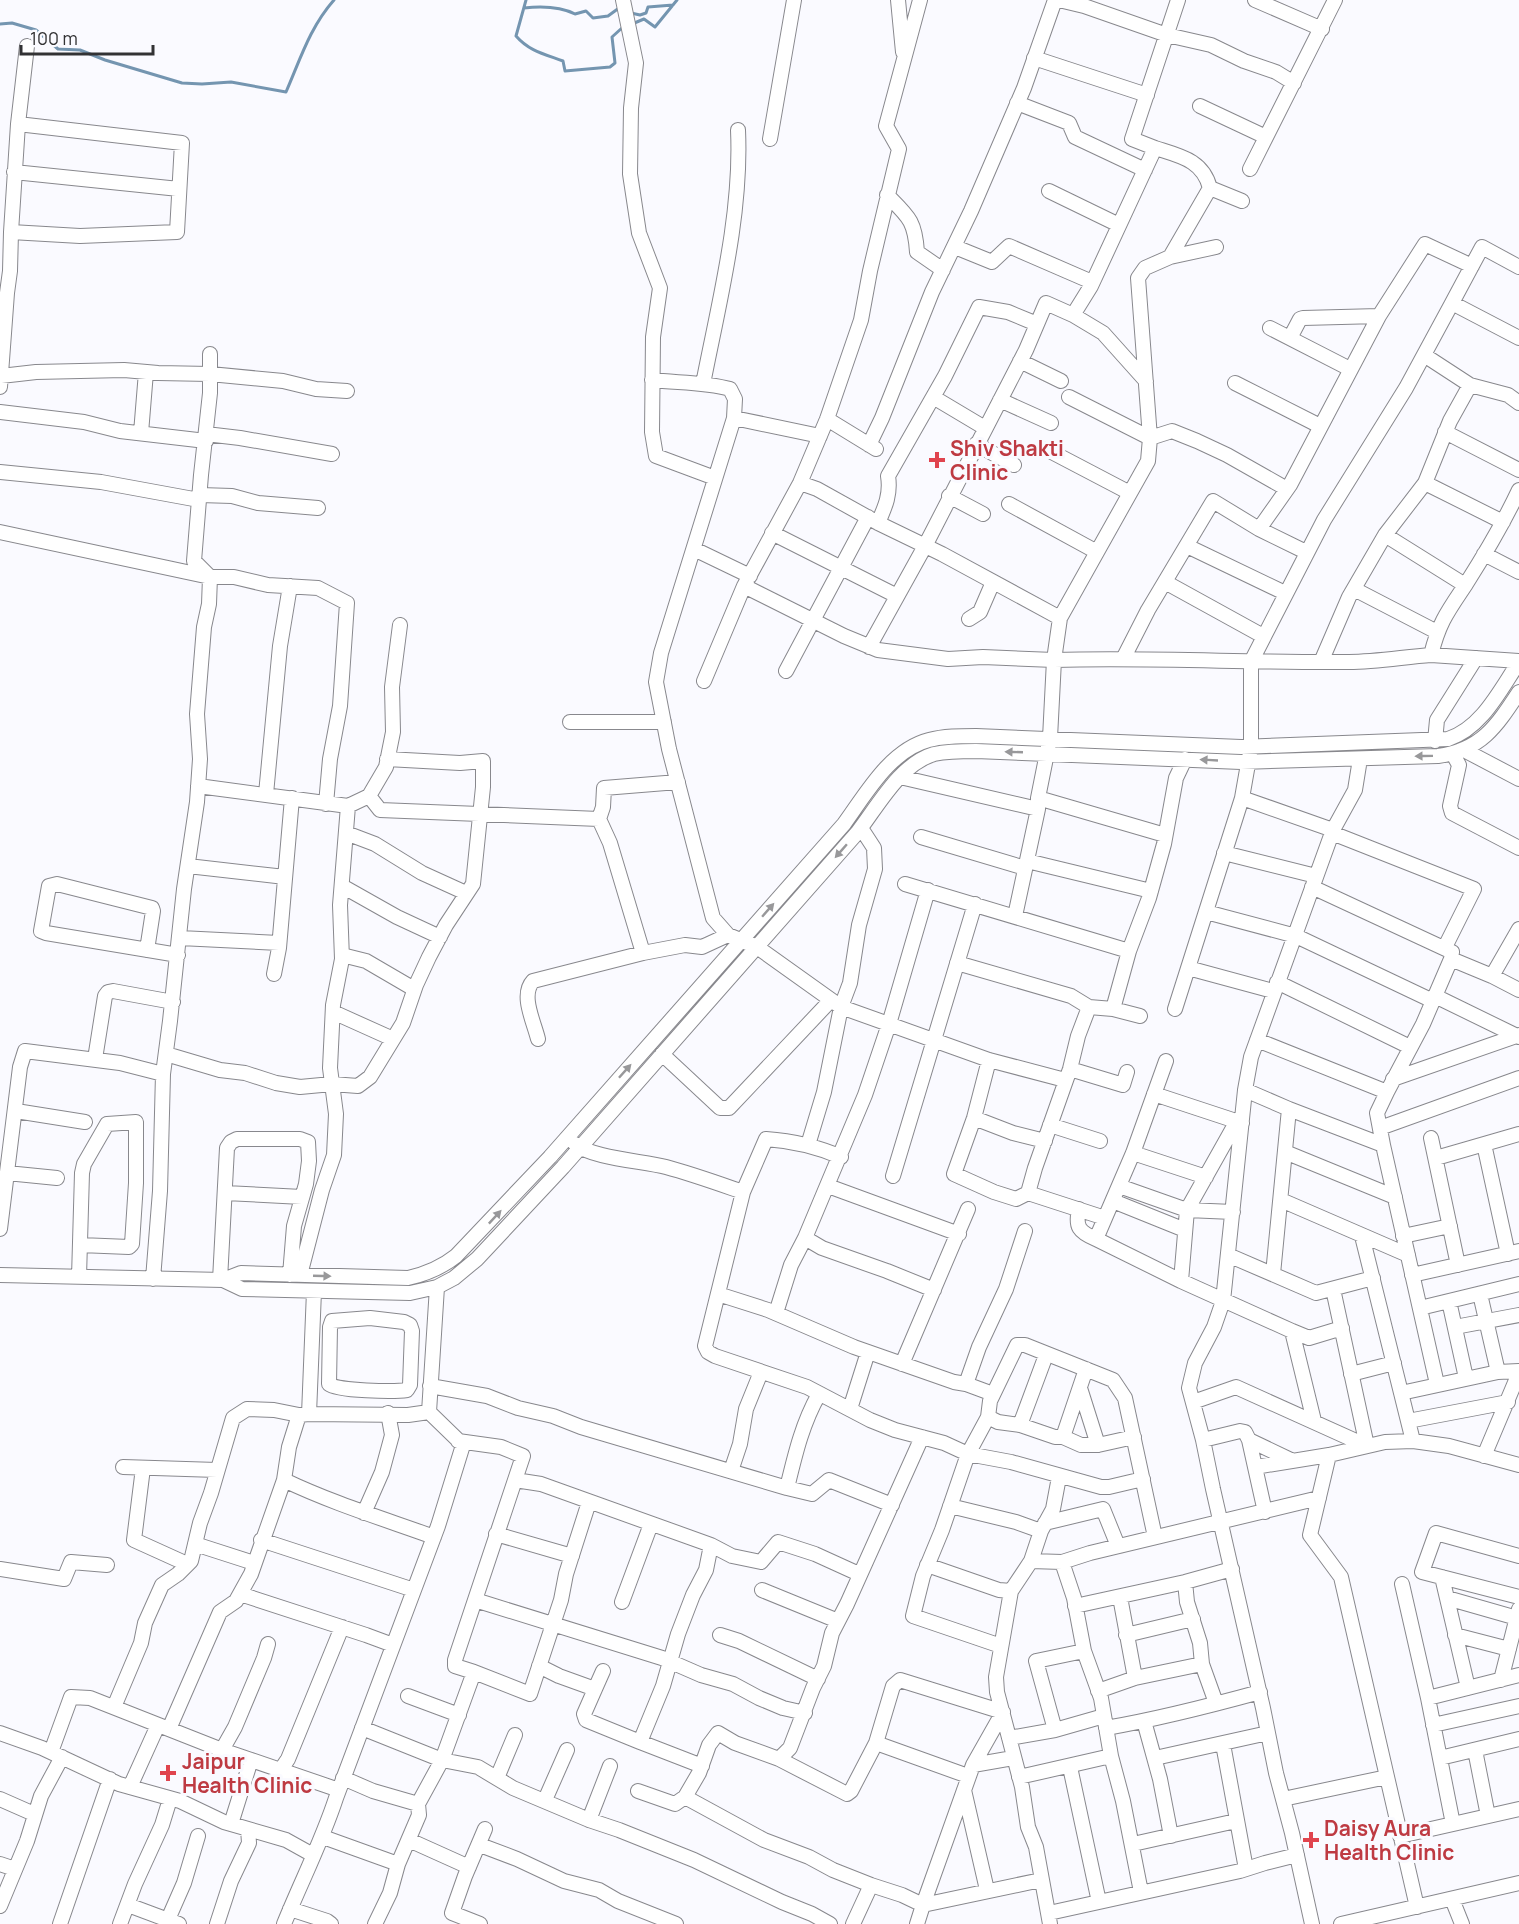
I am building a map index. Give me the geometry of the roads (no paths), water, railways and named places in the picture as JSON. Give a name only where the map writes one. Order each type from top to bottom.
[{"type":"street","points":[[623,0],[636,75],[631,108],[630,174],[639,233],[660,288],[653,337],[652,432],[656,456],[715,478]]},
{"type":"street","points":[[770,139],[794,0]]},
{"type":"street","points":[[898,0],[904,60]]},
{"type":"street","points":[[704,681],[747,581],[800,483],[827,419],[861,320],[870,271],[899,149],[886,126],[920,0]]},
{"type":"street","points":[[827,419],[872,447],[932,292],[955,247],[1017,103],[1057,0],[1084,6],[1167,35],[1210,45],[1276,72],[1294,83]]},
{"type":"street","points":[[1170,257],[1210,188],[1207,176],[1197,165],[1182,157],[1132,140],[1178,0]]},
{"type":"street","points":[[1255,0],[1322,28]]},
{"type":"street","points":[[1250,169],[1335,0]]},
{"type":"street","points":[[27,46],[14,172],[10,272],[1,382],[61,371],[124,370],[210,374],[283,381],[316,389],[347,392]]},
{"type":"street","points":[[1034,58],[1147,94]]},
{"type":"street","points":[[1017,103],[1069,123],[1075,137],[1145,170]]},
{"type":"street","points":[[1200,106],[1266,137]]},
{"type":"street","points":[[11,232],[80,236],[177,232],[182,143],[18,124]]},
{"type":"street","points":[[703,384],[733,222],[740,166],[738,130]]},
{"type":"street","points":[[1073,315],[1092,282],[1155,148]]},
{"type":"street","points":[[14,172],[179,189]]},
{"type":"street","points":[[1210,188],[1242,201]]},
{"type":"street","points":[[1048,191],[1119,225]]},
{"type":"street","points":[[888,195],[910,219],[915,233],[917,252],[943,270]]},
{"type":"street","points":[[1259,529],[1287,489],[1379,316],[1425,244],[1472,266]]},
{"type":"street","points":[[955,247],[992,262],[1009,246],[1092,282]]},
{"type":"street","points":[[1015,916],[1050,738],[1054,660],[1060,618],[1148,461],[1150,438],[1138,278],[1145,268],[1170,257],[1216,247]]},
{"type":"street","points":[[1175,1009],[1242,798],[1251,747],[1251,662],[1263,636],[1324,520],[1406,388],[1482,247],[1519,267]]},
{"type":"street","points":[[869,646],[925,546],[1020,361],[1046,303],[1073,315],[1103,333],[1146,381]]},
{"type":"street","points":[[1452,303],[1519,338]]},
{"type":"street","points":[[786,671],[842,568],[889,499],[888,476],[933,397],[979,307],[1008,312],[1037,324]]},
{"type":"street","points":[[1290,338],[1302,318],[1379,316]]},
{"type":"street","points":[[1270,328],[1350,369]]},
{"type":"street","points":[[153,1279],[160,1191],[163,1074],[200,759],[198,714],[210,577],[194,561],[206,438],[210,354]]},
{"type":"street","points":[[1424,355],[1470,385],[1508,395],[1519,403]]},
{"type":"street","points":[[1020,361],[1061,381]]},
{"type":"street","points":[[141,433],[146,372]]},
{"type":"street","points":[[652,380],[713,384],[730,389],[735,399],[734,418],[661,653],[656,682],[678,782],[713,918],[728,935],[757,947],[836,1003],[934,1041],[989,1060],[1123,1085],[1127,1072]]},
{"type":"street","points":[[1235,383],[1320,426]]},
{"type":"street","points":[[1321,662],[1354,589],[1386,535],[1425,483],[1445,432],[1470,385]]},
{"type":"street","points":[[933,397],[985,428]]},
{"type":"street","points":[[1069,397],[1150,438],[1172,431],[1227,455],[1287,489]]},
{"type":"street","points":[[1000,400],[1051,423]]},
{"type":"street","points":[[0,412],[84,422],[120,431],[206,438],[240,438],[332,454]]},
{"type":"street","points":[[734,418],[820,436]]},
{"type":"street","points":[[1445,432],[1519,470]]},
{"type":"street","points":[[976,444],[1014,465]]},
{"type":"street","points":[[1046,449],[1130,493]]},
{"type":"street","points":[[0,472],[101,482],[200,497],[232,496],[258,503],[318,508]]},
{"type":"street","points":[[800,483],[817,489],[1060,618]]},
{"type":"street","points":[[1425,483],[1503,522]]},
{"type":"street","points":[[1431,655],[1437,632],[1447,610],[1503,522],[1514,512],[1519,490]]},
{"type":"street","points":[[949,496],[983,514]]},
{"type":"street","points":[[1123,659],[1213,501],[1259,529],[1306,552]]},
{"type":"street","points":[[1009,504],[1097,552]]},
{"type":"street","points":[[0,532],[210,577],[234,577],[268,585],[318,588],[346,603],[340,706],[330,759],[326,804]]},
{"type":"street","points":[[772,533],[897,596]]},
{"type":"street","points":[[1386,535],[1465,585]]},
{"type":"street","points":[[1187,546],[1285,593]]},
{"type":"street","points":[[0,1275],[222,1280],[241,1273],[408,1278],[430,1272],[444,1265],[465,1249],[567,1138],[844,824],[887,767],[908,749],[927,740],[950,736],[1251,747],[1435,741],[1457,736],[1472,727],[1519,662],[1431,655],[1352,662],[1054,660],[948,658],[878,650],[813,620],[694,549]]},
{"type":"street","points":[[1484,554],[1519,572]]},
{"type":"street","points":[[969,619],[980,612],[993,582]]},
{"type":"street","points":[[1165,582],[1263,636]]},
{"type":"street","points":[[266,794],[280,646],[290,586]]},
{"type":"street","points":[[1354,589],[1437,632]]},
{"type":"street","points":[[198,786],[348,806],[369,796],[386,767],[393,732],[392,687],[400,625]]},
{"type":"street","points":[[1435,741],[1437,720],[1476,658]]},
{"type":"street","points":[[222,1280],[242,1289],[410,1293],[437,1287],[454,1278],[477,1259],[580,1148],[861,828],[900,777],[918,762],[933,755],[953,751],[1047,753],[1249,762],[1360,759],[1459,752],[1474,745],[1490,731],[1519,692]]},
{"type":"street","points":[[570,722],[664,722]]},
{"type":"street","points":[[1459,752],[1517,775]]},
{"type":"street","points":[[1459,752],[1459,769],[1450,810],[1519,848]]},
{"type":"street","points":[[166,1054],[220,1070],[245,1073],[276,1083],[300,1087],[332,1084],[358,1086],[370,1077],[403,1023],[414,989],[440,937],[473,884],[483,787],[483,761],[460,763],[387,759]]},
{"type":"street","points":[[1113,1010],[1129,951],[1150,891],[1165,835],[1176,778],[1185,759]]},
{"type":"street","points":[[1312,1924],[1203,1440],[1189,1388],[1195,1363],[1214,1326],[1223,1301],[1233,1212],[1239,1122],[1251,1057],[1332,832],[1354,790],[1360,759]]},
{"type":"street","points":[[900,777],[1038,804],[1165,835]]},
{"type":"street","points":[[643,953],[610,843],[599,819],[604,788],[678,782]]},
{"type":"street","points":[[369,796],[380,810],[599,819]]},
{"type":"street","points":[[274,974],[279,943],[292,798]]},
{"type":"street","points":[[1242,798],[1474,889],[1448,953],[1434,998],[1377,1113],[1437,1384]]},
{"type":"street","points":[[295,1275],[334,1155],[336,1114],[330,1068],[333,1012],[342,955],[342,886],[348,806]]},
{"type":"street","points":[[662,1054],[720,1108],[729,1108],[836,1003],[850,984],[859,925],[875,869],[874,848],[861,828]]},
{"type":"street","points":[[346,833],[375,844],[422,873],[466,893]]},
{"type":"street","points":[[921,837],[1026,864],[1150,891]]},
{"type":"street","points":[[1224,853],[1314,881],[1519,990]]},
{"type":"street","points":[[188,866],[285,878]]},
{"type":"street","points":[[147,950],[152,908],[57,884],[49,886],[41,931],[147,950],[178,955]]},
{"type":"street","points":[[905,884],[1129,951]]},
{"type":"street","points":[[342,886],[397,917],[440,937]]},
{"type":"street","points":[[776,1313],[791,1265],[841,1157],[865,1095],[889,1024],[928,890]]},
{"type":"street","points":[[893,1176],[975,904]]},
{"type":"street","points":[[1206,912],[1296,936],[1519,1036]]},
{"type":"street","points":[[1492,976],[1519,929]]},
{"type":"street","points":[[538,1039],[527,994],[533,981],[643,953],[685,945],[702,947],[728,935]]},
{"type":"street","points":[[180,938],[279,943]]},
{"type":"street","points":[[342,955],[366,961],[414,989]]},
{"type":"street","points":[[957,963],[1071,996],[1089,1007],[1140,1016]]},
{"type":"street","points":[[1188,968],[1275,987],[1410,1047]]},
{"type":"street","points":[[95,1059],[105,996],[108,992],[172,1002]]},
{"type":"street","points":[[808,1145],[824,1092],[836,1003]]},
{"type":"street","points":[[1028,1193],[1089,1007]]},
{"type":"street","points":[[333,1012],[393,1039]]},
{"type":"street","points":[[1257,1040],[1390,1085],[1519,1036]]},
{"type":"street","points":[[0,1229],[20,1067],[25,1051],[120,1063],[163,1074]]},
{"type":"street","points":[[989,1060],[974,1118],[954,1174],[1016,1199],[1028,1193],[1105,1218]]},
{"type":"street","points":[[1096,1239],[1133,1153],[1166,1060]]},
{"type":"street","points":[[1380,1128],[1519,1078]]},
{"type":"street","points":[[1245,1090],[1383,1145]]},
{"type":"street","points":[[1154,1094],[1239,1122]]},
{"type":"street","points":[[1273,1274],[1289,1109]]},
{"type":"street","points":[[16,1111],[86,1122]]},
{"type":"street","points":[[974,1118],[1013,1133],[1045,1141]]},
{"type":"street","points":[[79,1277],[80,1245],[84,1164],[107,1124],[136,1122],[136,1183],[132,1244],[129,1247],[80,1245]]},
{"type":"street","points":[[1181,1281],[1187,1210],[1239,1122]]},
{"type":"street","points":[[1050,1125],[1100,1140]]},
{"type":"street","points":[[1436,1158],[1519,1134]]},
{"type":"street","points":[[567,1138],[580,1148],[609,1157],[667,1167],[743,1192]]},
{"type":"street","points":[[841,1157],[808,1145],[766,1138],[743,1192],[705,1346],[708,1352],[740,1366],[796,1383],[895,1430],[944,1443],[968,1454],[1011,1462],[1059,1477],[1109,1487],[1143,1479]]},
{"type":"street","points":[[1431,1138],[1458,1265]]},
{"type":"street","points":[[222,1280],[227,1148],[237,1139],[300,1139],[308,1142],[306,1184],[294,1226],[295,1275]]},
{"type":"street","points":[[1412,1275],[1514,1252],[1484,1144]]},
{"type":"street","points":[[1286,1152],[1395,1197]]},
{"type":"street","points":[[1133,1153],[1206,1177]]},
{"type":"street","points":[[7,1173],[57,1178]]},
{"type":"street","points":[[828,1186],[958,1234]]},
{"type":"street","points":[[1119,1186],[1187,1210],[1233,1212]]},
{"type":"street","points":[[225,1193],[302,1197]]},
{"type":"street","points":[[1281,1200],[1408,1255]]},
{"type":"street","points":[[1113,1201],[1185,1230]]},
{"type":"street","points":[[903,1364],[968,1209]]},
{"type":"street","points":[[1080,1209],[1078,1225],[1081,1232],[1223,1301],[1309,1338],[1342,1328]]},
{"type":"street","points":[[1404,1236],[1450,1226]]},
{"type":"street","points":[[966,1384],[975,1357],[1006,1289],[1025,1231]]},
{"type":"street","points":[[1362,1236],[1413,1441]]},
{"type":"street","points":[[805,1238],[822,1248],[934,1290]]},
{"type":"street","points":[[1228,1256],[1316,1293],[1373,1278]]},
{"type":"street","points":[[1420,1308],[1519,1284]]},
{"type":"street","points":[[284,1924],[323,1837],[434,1537],[463,1445],[429,1412],[437,1287]]},
{"type":"street","points":[[1333,1289],[1367,1446]]},
{"type":"street","points":[[130,1787],[164,1727],[220,1612],[236,1601],[251,1574],[261,1540],[284,1480],[289,1447],[304,1415],[314,1291]]},
{"type":"street","points":[[366,1318],[368,1292]]},
{"type":"street","points":[[718,1294],[776,1313],[868,1352],[993,1394]]},
{"type":"street","points":[[1480,1294],[1498,1372]]},
{"type":"street","points":[[1449,1301],[1466,1378]]},
{"type":"street","points":[[1455,1327],[1519,1315]]},
{"type":"street","points":[[366,1318],[404,1322],[410,1325],[412,1331],[410,1384],[407,1390],[336,1388],[329,1384],[332,1322],[366,1318]]},
{"type":"street","points":[[1292,1331],[1314,1421]]},
{"type":"street","points":[[1001,1647],[913,1616],[927,1565],[968,1454],[988,1417],[990,1401],[1017,1345],[1025,1345],[1113,1380],[1125,1398],[1155,1537]]},
{"type":"street","points":[[850,1409],[868,1352]]},
{"type":"street","points":[[1020,1425],[1046,1355]]},
{"type":"street","points":[[1352,1374],[1394,1363]]},
{"type":"street","points":[[1063,1437],[1086,1369]]},
{"type":"street","points":[[731,1471],[740,1444],[746,1409],[761,1372]]},
{"type":"street","points":[[1401,1393],[1498,1372],[1519,1372],[1484,1456]]},
{"type":"street","points":[[430,1386],[487,1396],[518,1408],[553,1416],[581,1427],[787,1488],[812,1494],[829,1480],[892,1505]]},
{"type":"street","points":[[1193,1402],[1236,1387],[1367,1446]]},
{"type":"street","points":[[1080,1388],[1098,1444]]},
{"type":"street","points":[[364,1389],[365,1413]]},
{"type":"street","points":[[787,1488],[800,1436],[819,1394]]},
{"type":"street","points":[[1408,1421],[1508,1402]]},
{"type":"street","points":[[114,1707],[141,1643],[145,1623],[162,1585],[178,1574],[190,1561],[233,1418],[247,1408],[304,1415],[388,1413],[408,1415],[429,1412]]},
{"type":"street","points":[[364,1513],[382,1472],[392,1435],[388,1413]]},
{"type":"street","points":[[988,1417],[998,1422],[1020,1425],[1055,1437],[1063,1437],[1081,1445],[1134,1437]]},
{"type":"street","points":[[1203,1440],[1240,1431],[1245,1432],[1249,1440],[1265,1512]]},
{"type":"street","points":[[779,1759],[790,1748],[824,1666],[832,1634],[922,1437]]},
{"type":"street","points":[[1249,1440],[1293,1461]]},
{"type":"street","points":[[458,1441],[501,1447],[523,1456],[455,1666],[530,1694],[561,1600],[566,1574],[589,1502]]},
{"type":"street","points":[[1255,1467],[1329,1455],[1385,1442],[1413,1441],[1449,1446],[1519,1465]]},
{"type":"street","points":[[1329,1455],[1310,1535],[1341,1577],[1417,1907]]},
{"type":"street","points":[[123,1467],[218,1470]]},
{"type":"street","points":[[143,1468],[134,1540],[187,1564]]},
{"type":"street","points":[[1059,1477],[1053,1509],[1043,1527],[1031,1561],[1011,1591],[996,1677],[997,1692],[1019,1777],[1028,1827],[1036,1847],[1050,1918],[1099,1902],[1246,1869],[1297,1855]]},
{"type":"street","points":[[284,1480],[364,1513],[434,1537]]},
{"type":"street","points":[[515,1480],[541,1484],[711,1545],[732,1556],[761,1562],[778,1542],[815,1554],[859,1574]]},
{"type":"street","points":[[1031,1561],[1062,1562],[1118,1546],[1319,1498]]},
{"type":"street","points":[[950,1506],[1043,1527],[1103,1509],[1118,1546]]},
{"type":"street","points":[[622,1602],[651,1524]]},
{"type":"street","points":[[1519,1556],[1436,1533],[1422,1572],[1519,1597]]},
{"type":"street","points":[[496,1534],[572,1556]]},
{"type":"street","points":[[261,1540],[414,1590]]},
{"type":"street","points":[[195,1544],[254,1563]]},
{"type":"street","points":[[640,1742],[671,1662],[678,1634],[693,1594],[706,1570],[711,1545]]},
{"type":"street","points":[[0,1569],[63,1579],[71,1562],[106,1566]]},
{"type":"street","points":[[1062,1562],[1075,1606],[1084,1651],[1098,1691],[1111,1756],[1133,1844],[1141,1892]]},
{"type":"street","points":[[927,1565],[999,1590],[1011,1591]]},
{"type":"street","points":[[1075,1606],[1185,1582],[1232,1569]]},
{"type":"street","points":[[1442,1577],[1468,1689]]},
{"type":"street","points":[[1185,1582],[1187,1602],[1200,1643],[1202,1664],[1216,1703]]},
{"type":"street","points":[[1402,1584],[1453,1824]]},
{"type":"street","points":[[762,1590],[838,1621]]},
{"type":"street","points":[[240,1594],[393,1645]]},
{"type":"street","points":[[1120,1597],[1135,1678]]},
{"type":"street","points":[[1447,1598],[1518,1614],[1500,1680]]},
{"type":"street","points":[[475,1600],[671,1662],[701,1675],[733,1684],[783,1708],[805,1713]]},
{"type":"street","points":[[1126,1635],[1193,1619]]},
{"type":"street","points":[[280,1771],[288,1759],[342,1627]]},
{"type":"street","points":[[720,1635],[739,1641],[818,1678]]},
{"type":"street","points":[[1455,1635],[1509,1649]]},
{"type":"street","points":[[222,1750],[236,1727],[268,1644]]},
{"type":"street","points":[[1055,1730],[1036,1661],[1084,1651]]},
{"type":"street","points":[[1098,1691],[1135,1678],[1202,1664]]},
{"type":"street","points":[[539,1666],[595,1689]]},
{"type":"street","points":[[603,1671],[584,1718],[586,1720],[702,1766]]},
{"type":"street","points":[[375,1924],[390,1893],[398,1864],[419,1815],[418,1804],[442,1760],[474,1672]]},
{"type":"street","points":[[1428,1698],[1519,1675]]},
{"type":"street","points":[[638,1791],[675,1804],[685,1797],[702,1766],[709,1744],[718,1733],[735,1743],[779,1759],[847,1794],[851,1791],[876,1743],[893,1686],[900,1680],[1003,1712]]},
{"type":"street","points":[[1009,1738],[1105,1722],[1144,1721],[1260,1692]]},
{"type":"street","points":[[408,1696],[459,1715]]},
{"type":"street","points":[[0,1906],[27,1840],[56,1755],[71,1698],[90,1698],[280,1771],[373,1791],[418,1804]]},
{"type":"street","points":[[1433,1725],[1519,1706]]},
{"type":"street","points":[[917,1924],[968,1776],[1003,1712]]},
{"type":"street","points":[[1144,1721],[1167,1807],[1171,1836]]},
{"type":"street","points":[[362,1728],[442,1760],[477,1767],[513,1788],[694,1860],[830,1924]]},
{"type":"street","points":[[0,1733],[17,1737],[130,1787],[170,1799],[231,1824],[286,1840],[313,1855]]},
{"type":"street","points":[[1155,1758],[1268,1733]]},
{"type":"street","points":[[497,1778],[515,1736]]},
{"type":"street","points":[[1440,1758],[1519,1739]]},
{"type":"street","points":[[876,1743],[968,1776],[1013,1758]]},
{"type":"street","points":[[1223,1744],[1246,1869]]},
{"type":"street","points":[[545,1800],[567,1750]]},
{"type":"street","points":[[1475,1750],[1488,1816]]},
{"type":"street","points":[[1019,1777],[1111,1756]]},
{"type":"street","points":[[231,1824],[250,1760]]},
{"type":"street","points":[[589,1820],[610,1766]]},
{"type":"street","points":[[1070,1767],[1099,1902]]},
{"type":"street","points":[[968,1776],[987,1890]]},
{"type":"street","points":[[1283,1799],[1387,1777]]},
{"type":"street","points":[[60,1924],[110,1779]]},
{"type":"street","points":[[685,1797],[764,1840],[923,1905],[1041,1880]]},
{"type":"street","points":[[0,1799],[34,1814]]},
{"type":"street","points":[[120,1924],[135,1884],[162,1825],[170,1799]]},
{"type":"street","points":[[1401,1836],[1519,1809]]},
{"type":"street","points":[[1133,1844],[1236,1821]]},
{"type":"street","points":[[217,1924],[231,1881],[249,1843],[248,1829]]},
{"type":"street","points":[[480,1924],[450,1919],[485,1829]]},
{"type":"street","points":[[128,1905],[171,1923],[198,1836]]},
{"type":"street","points":[[323,1837],[398,1864]]},
{"type":"street","points":[[409,1840],[469,1867]]},
{"type":"street","points":[[480,1845],[564,1881],[599,1890],[655,1920],[676,1924]]},
{"type":"street","points":[[0,1863],[15,1869]]},
{"type":"street","points":[[1341,1924],[1519,1883]]},
{"type":"street","points":[[853,1924],[871,1885]]},
{"type":"street","points":[[1452,1899],[1462,1924]]},
{"type":"street","points":[[290,1909],[331,1924]]},
{"type":"waterway","points":[[0,24],[12,23],[36,30],[58,49],[80,50],[105,60],[182,83],[231,82],[286,92],[318,21],[334,0]]},
{"type":"waterway","points":[[526,0],[516,36],[532,49],[563,61],[565,71],[610,67],[615,63],[612,37],[623,27]]},
{"type":"waterway","points":[[632,24],[644,19],[655,27],[677,0]]},
{"type":"waterway","points":[[631,13],[640,15],[646,13],[648,7],[673,5]]},
{"type":"waterway","points":[[524,8],[550,7],[575,14],[586,11],[593,18],[608,16],[619,8],[622,9]]},
{"type":"place","name":"Shiv Shakti Clinic","points":[[937,460]]},
{"type":"place","name":"Jaipur Health Clinic","points":[[168,1773]]},
{"type":"place","name":"Daisy Aura Health Clinic","points":[[1311,1840]]}]
